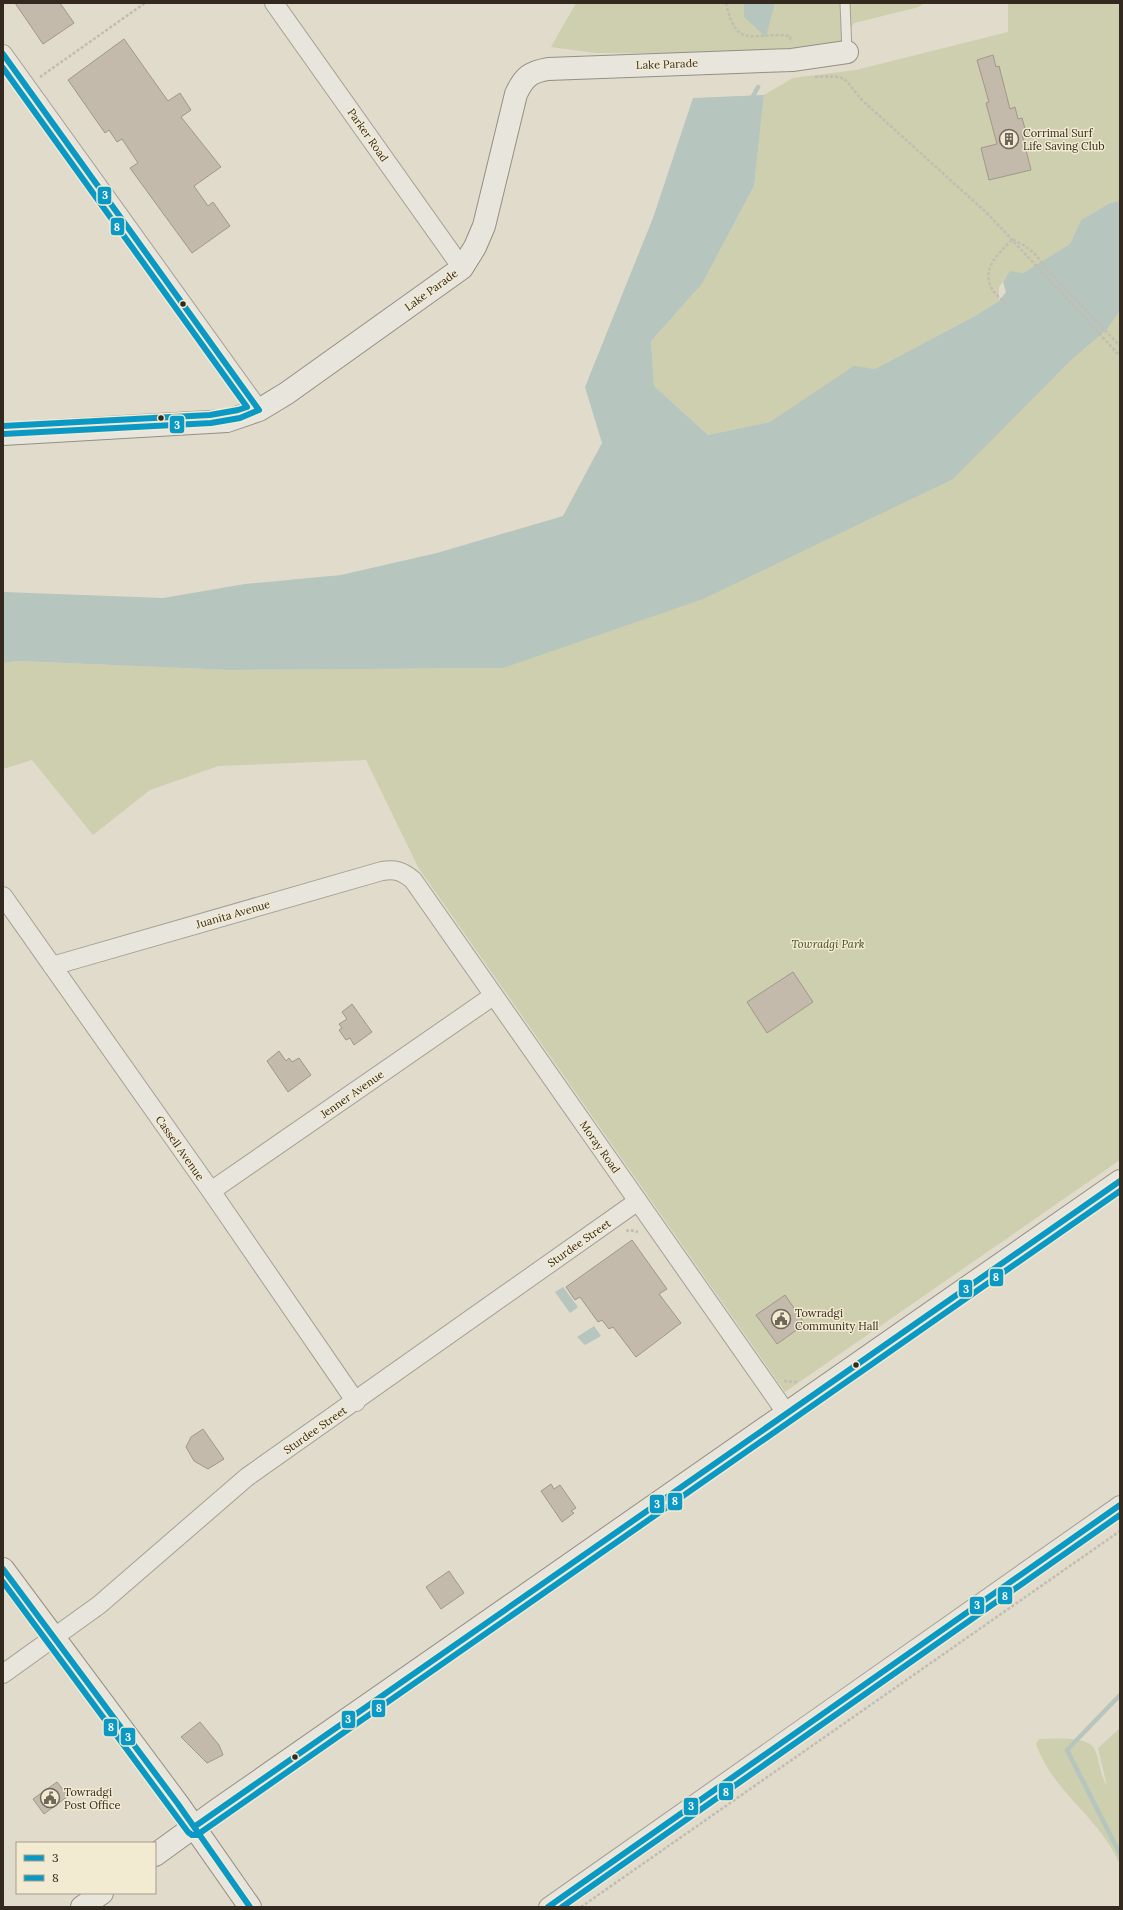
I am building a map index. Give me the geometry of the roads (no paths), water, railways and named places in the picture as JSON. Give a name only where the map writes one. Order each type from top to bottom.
[{"type":"main road","name":"Lake Parade","points":[[3,434],[211,423],[240,418],[259,410],[287,393],[462,268],[475,248],[484,226],[516,94],[522,81],[535,71],[548,69],[792,60],[846,52]]},
{"type":"main road","points":[[156,1854],[1120,1181]]},
{"type":"main road","points":[[3,1569],[194,1827],[250,1907]]},
{"type":"main road","points":[[82,1907],[101,1894]]},
{"type":"street","name":"Parker Road","points":[[274,3],[462,268]]},
{"type":"street","points":[[3,54],[259,410]]},
{"type":"street","name":"Juanita Avenue","points":[[52,966],[382,871],[394,869],[404,873],[413,880]]},
{"type":"street","name":"Moray Road","points":[[413,880],[786,1414]]},
{"type":"street","name":"Cassell Avenue","points":[[3,896],[211,1191],[356,1402]]},
{"type":"street","name":"Jenner Avenue","points":[[211,1191],[493,996]]},
{"type":"street","name":"Sturdee Street","points":[[3,1674],[54,1638],[133,1576],[247,1476],[356,1402],[638,1202]]},
{"type":"street","points":[[548,1907],[1120,1505]]},
{"type":"lane","points":[[845,3],[846,52]]},
{"type":"waterway","points":[[751,100],[758,87]]},
{"type":"waterway","points":[[1120,1695],[1067,1750],[1120,1854]]},
{"type":"place","name":"Corrimal Surf Life Saving Club","points":[[1009,139]]},
{"type":"place","name":"Towradgi Community Hall","points":[[781,1319]]},
{"type":"place","name":"Towradgi Post Office","points":[[50,1798]]},
{"type":"park label","name":"Towradgi Park","points":[[828,944]]}]
